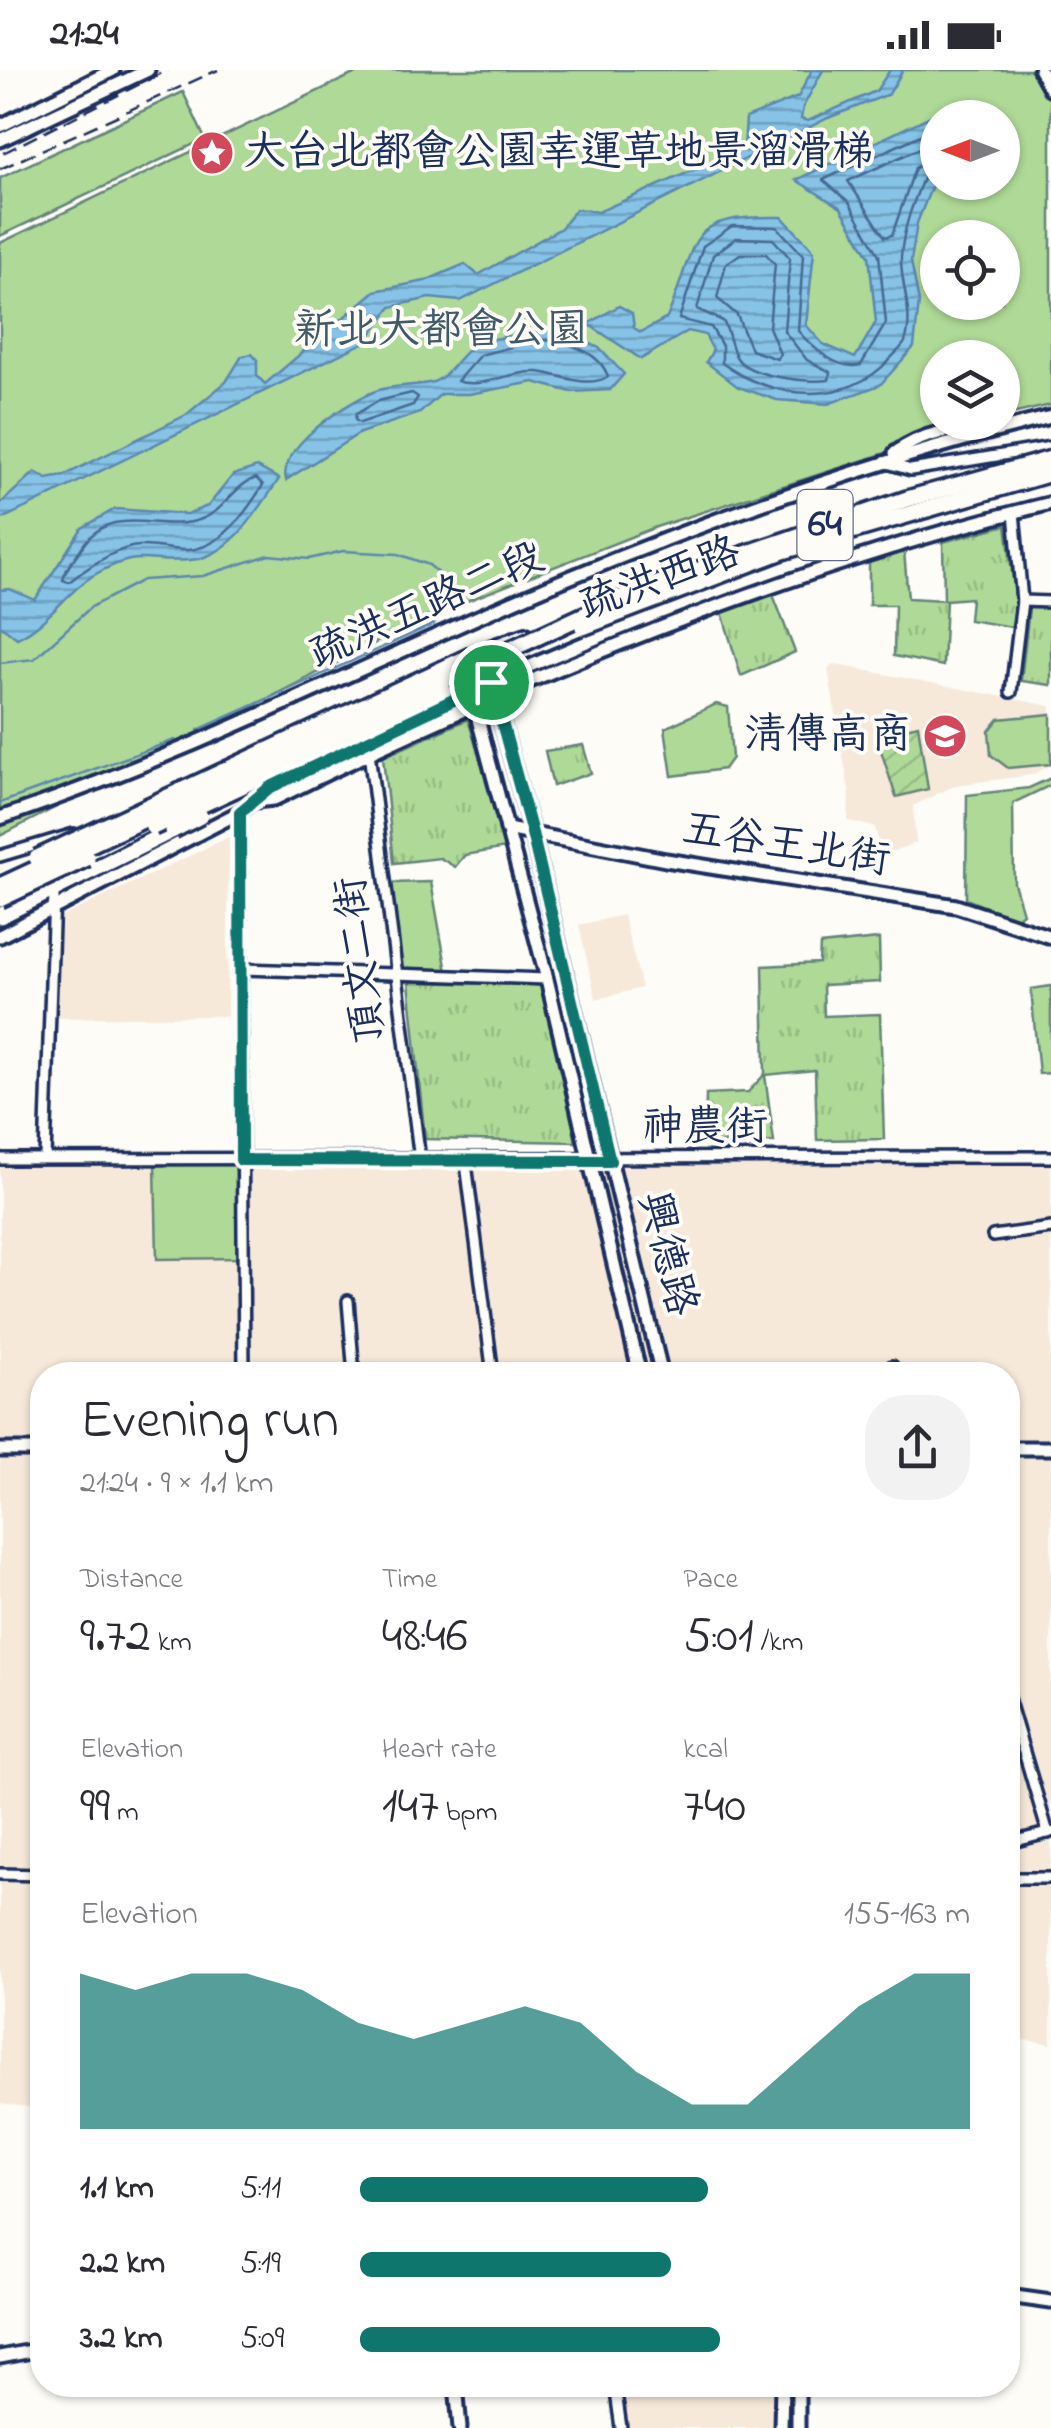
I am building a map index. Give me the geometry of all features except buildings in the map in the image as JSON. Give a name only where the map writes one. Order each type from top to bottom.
[{"type":"highway","name":"64","points":[[0,886],[604,606],[734,555],[1051,458]]},
{"type":"highway","name":"64","points":[[0,899],[510,659],[632,607],[846,531],[1051,473]]},
{"type":"highway","points":[[0,876],[377,697],[604,606]]},
{"type":"highway","points":[[0,916],[173,830],[303,759]]},
{"type":"street","points":[[0,126],[113,70]]},
{"type":"street","points":[[0,140],[133,73],[148,70]]},
{"type":"street","points":[[1040,70],[1051,90]]},
{"type":"street","name":"疏洪五路二段","points":[[0,818],[186,750],[570,578],[884,462],[1051,416]]},
{"type":"street","points":[[884,462],[910,470],[1051,447]]},
{"type":"street","points":[[905,544],[898,506],[1051,458]]},
{"type":"street","name":"疏洪西路","points":[[492,689],[683,604],[902,530],[1051,488]]},
{"type":"street","name":"疏洪西路","points":[[0,936],[240,812],[269,788],[472,697],[905,544],[1051,503]]},
{"type":"street","points":[[1011,692],[1022,601],[1014,512]]},
{"type":"street","points":[[1022,601],[1051,602]]},
{"type":"street","name":"興德路","points":[[492,689],[532,833],[659,1362]]},
{"type":"street","name":"疏洪西路","points":[[254,801],[274,799],[472,697]]},
{"type":"street","name":"興德路","points":[[472,697],[548,979],[637,1362]]},
{"type":"street","name":"頂文二街","points":[[368,752],[420,1160]]},
{"type":"street","points":[[0,856],[206,795],[254,801]]},
{"type":"street","points":[[240,812],[244,1362]]},
{"type":"street","name":"五谷王北街","points":[[508,829],[666,860],[956,906],[1051,937]]},
{"type":"street","name":"疏洪西路","points":[[0,916],[143,859]]},
{"type":"street","points":[[45,1158],[54,895]]},
{"type":"street","points":[[241,968],[548,979]]},
{"type":"street","name":"神農街","points":[[0,1159],[610,1161],[1051,1157]]},
{"type":"street","points":[[467,1171],[491,1362]]},
{"type":"street","points":[[994,1236],[1051,1228]]},
{"type":"street","points":[[348,1301],[353,1362]]},
{"type":"street","points":[[1020,1448],[1051,1448]]},
{"type":"street","points":[[0,1450],[30,1450]]},
{"type":"street","points":[[1020,1737],[1049,1832],[1020,1839]]},
{"type":"street","points":[[0,1874],[30,1875]]},
{"type":"street","points":[[1020,1878],[1051,1878]]},
{"type":"street","points":[[1020,2298],[1051,2302]]},
{"type":"street","points":[[0,2358],[30,2352]]},
{"type":"street","points":[[457,2397],[460,2428]]},
{"type":"street","points":[[617,2397],[621,2428]]},
{"type":"street","points":[[782,2397],[782,2428]]},
{"type":"street","points":[[798,2397],[798,2428]]},
{"type":"shaded area","name":"清傳高商","points":[[832,664],[1051,706],[1051,765],[1032,775],[956,785],[913,806],[916,843],[890,852],[879,845],[875,827],[848,821],[849,790],[828,670]]},
{"type":"shaded area","points":[[229,837],[227,1016],[57,1018],[59,918]]},
{"type":"shaded area","points":[[623,915],[642,988],[596,999],[579,925]]},
{"type":"shaded area","points":[[1051,1165],[1051,2044],[1020,2039],[1020,1362],[30,1362],[30,2107],[0,2103],[0,1167]]},
{"type":"shaded area","points":[[622,2397],[773,2397],[772,2428],[626,2428]]},
{"type":"green space","name":"新北大都會公園","points":[[362,70],[1051,70],[1051,405],[1020,412],[1020,340],[920,340],[920,440],[926,440],[656,527],[426,617],[0,836],[0,243]]},
{"type":"green space","points":[[183,92],[205,139],[0,236],[0,178]]},
{"type":"green space","points":[[1006,525],[1016,603],[1012,627],[969,620],[971,598],[946,600],[943,666],[894,656],[895,605],[869,605],[869,558],[904,551],[908,598],[944,600],[943,542]]},
{"type":"green space","points":[[772,592],[795,652],[741,676],[721,609]]},
{"type":"green space","points":[[1029,608],[1051,608],[1051,685],[1021,681]]},
{"type":"green space","points":[[716,704],[728,707],[732,758],[724,769],[672,776],[665,728]]},
{"type":"green space","points":[[1051,714],[1051,764],[1008,768],[991,755],[989,731],[999,719]]},
{"type":"green space","points":[[468,719],[506,848],[465,855],[455,867],[440,858],[394,863],[383,757]]},
{"type":"green space","points":[[918,725],[928,789],[896,797],[876,735]]},
{"type":"green space","points":[[583,745],[591,773],[553,786],[545,751]]},
{"type":"green space","points":[[1051,778],[1051,785],[1013,803],[1014,883],[1023,913],[1015,919],[966,899],[967,795],[1029,788]]},
{"type":"green space","points":[[431,882],[447,972],[400,968],[390,883]]},
{"type":"green space","points":[[879,939],[880,982],[823,985],[824,1016],[880,1014],[884,1139],[817,1140],[815,1070],[765,1075],[774,1142],[705,1143],[706,1094],[748,1092],[765,1074],[763,966],[819,963],[820,945]]},
{"type":"green space","points":[[409,982],[543,985],[576,1142],[425,1139]]},
{"type":"green space","points":[[1051,986],[1051,1073],[1039,1074],[1031,989]]},
{"type":"green space","points":[[155,1163],[237,1164],[240,1258],[157,1259]]},
{"type":"water","points":[[812,70],[823,70],[803,107],[801,119],[808,121],[876,91],[890,70],[903,70],[889,94],[828,118],[460,301],[429,298],[391,307],[365,342],[0,520],[0,504],[35,472],[47,479],[63,476],[186,415],[226,382],[242,356],[252,354],[257,360],[257,376],[265,384],[375,291],[425,281],[465,264],[478,275],[561,228],[576,209],[598,212],[744,148],[746,118],[798,97]]},
{"type":"water","points":[[920,121],[920,200],[926,200],[917,223],[911,261],[919,302],[914,347],[880,385],[828,404],[777,400],[738,387],[706,362],[713,350],[705,335],[688,331],[641,359],[588,324],[619,306],[632,313],[634,328],[641,332],[667,318],[691,251],[710,227],[726,221],[782,217],[814,251],[806,325],[823,344],[855,358],[876,322],[869,256],[841,208],[796,180]]},
{"type":"water","points":[[563,330],[599,348],[624,374],[610,390],[571,392],[534,382],[469,394],[441,394],[420,413],[360,433],[286,480],[286,467],[303,441],[331,416],[361,398],[380,389],[439,379],[468,350],[481,343]]},
{"type":"water","points":[[257,467],[279,479],[242,530],[218,550],[190,560],[122,562],[84,582],[38,625],[17,638],[0,625],[0,590],[10,589],[35,600],[82,528],[115,509],[187,514],[208,506],[233,475]]},
{"type":"waterway","points":[[0,663],[34,659],[91,607],[143,580],[203,576],[269,555],[309,559],[343,551],[398,554],[429,565],[442,576],[445,611],[434,624],[198,730]]},
{"type":"waterway","points":[[0,803],[175,740]]},
{"type":"railway","points":[[3,153],[168,70]]},
{"type":"railway","points":[[0,169],[218,70]]},
{"type":"place","name":"大台北都會公園幸運草地景溜滑梯","points":[[212,153]]},
{"type":"place","name":"清傳高商","points":[[945,736]]},
{"type":"route","points":[[491,682],[532,833],[610,1161],[241,1160],[240,812],[269,788],[491,682]]}]
